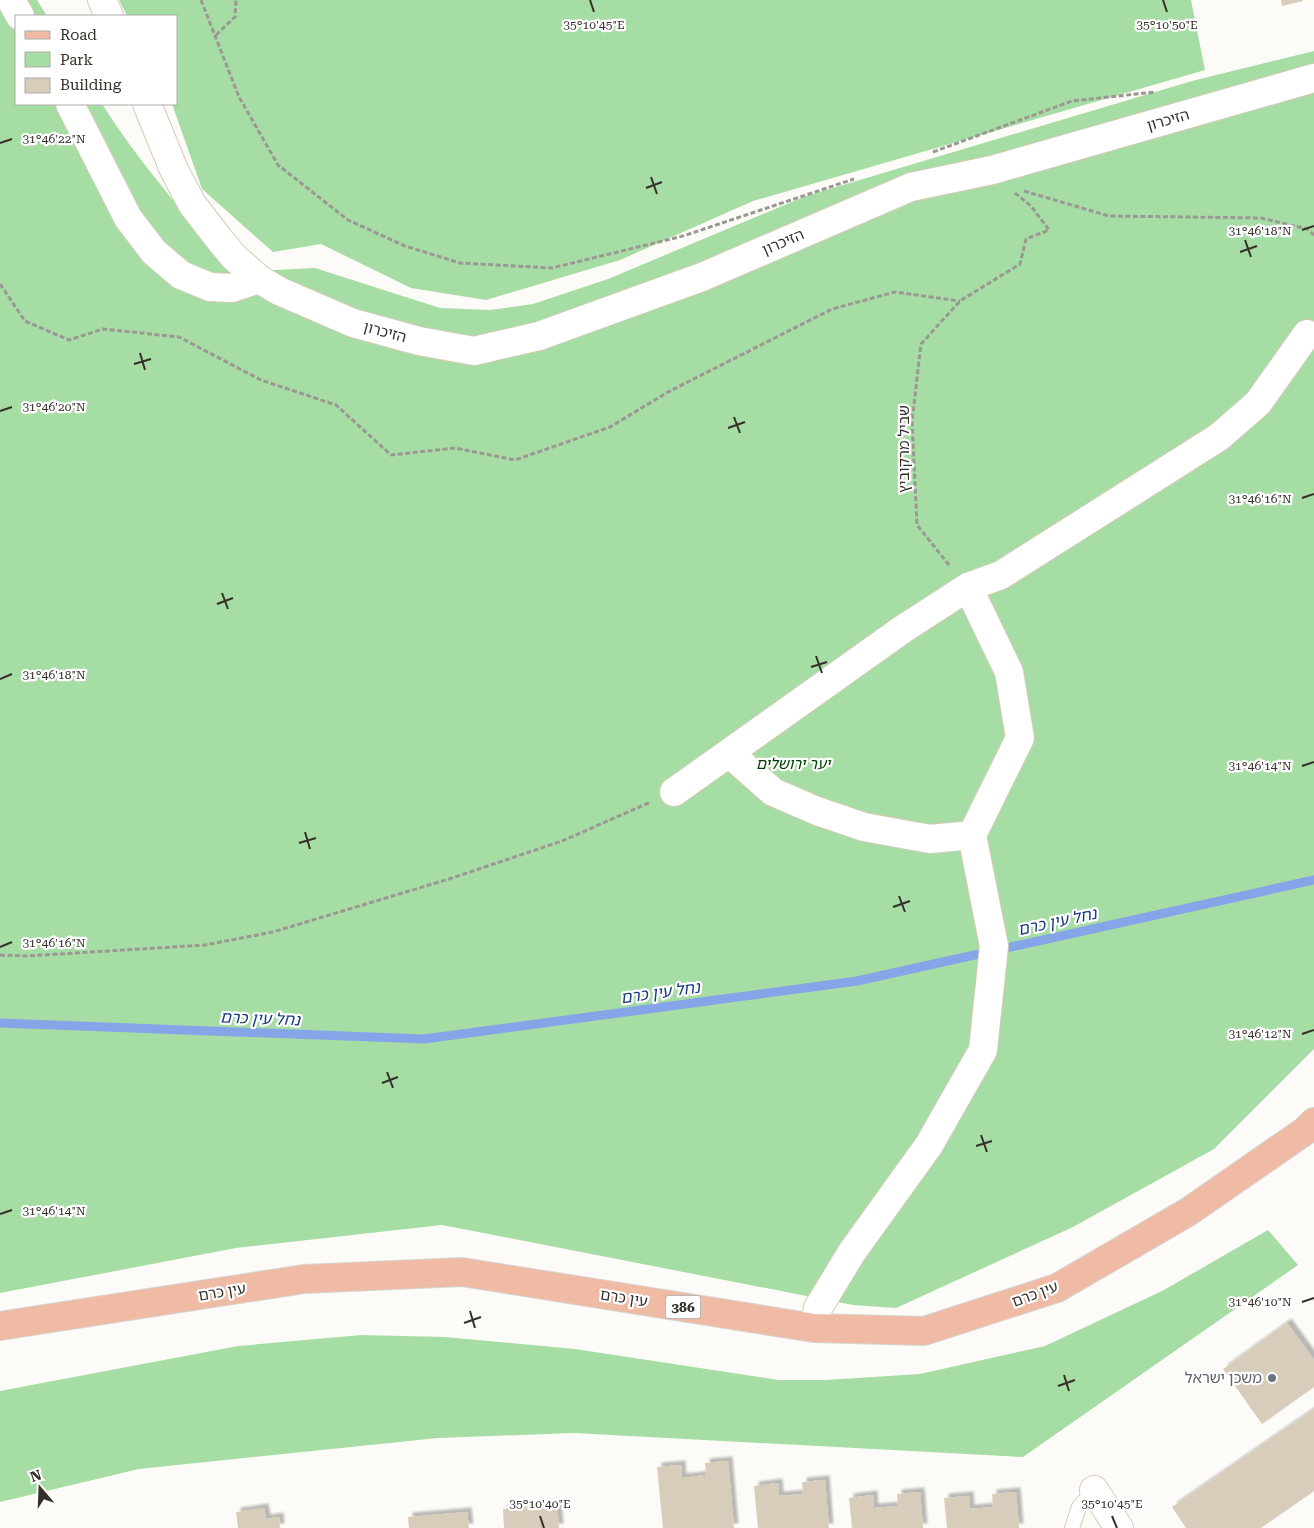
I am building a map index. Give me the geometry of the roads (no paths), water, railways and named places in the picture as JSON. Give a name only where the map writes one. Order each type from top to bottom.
[{"type":"main road","name":"עין כרם","points":[[0,1326],[304,1279],[462,1272],[814,1328],[924,1331],[1057,1288],[1188,1212],[1314,1122]]},
{"type":"street","points":[[11,0],[19,15]]},
{"type":"street","points":[[102,0],[109,15]]},
{"type":"street","name":"הזיכרון","points":[[147,105],[174,170],[192,204],[218,240],[234,257],[259,278],[279,291],[353,323],[419,341],[474,351],[539,336],[702,277],[911,187],[992,170],[1314,78]]},
{"type":"street","points":[[71,105],[128,218],[154,252],[180,275],[210,287],[232,288],[259,278]]},
{"type":"street","points":[[674,792],[903,629],[968,587],[1001,575],[1218,437],[1258,403],[1307,334]]},
{"type":"street","points":[[814,1328],[818,1308],[856,1245],[929,1144],[983,1050],[994,946],[972,835],[1020,738],[1009,672],[968,587]]},
{"type":"street","points":[[729,753],[773,792],[816,811],[864,827],[930,839],[972,835]]},
{"type":"street","points":[[1094,1490],[1119,1528]]},
{"type":"lane","points":[[1072,1528],[1078,1507],[1094,1490]]},
{"type":"waterway","name":"נחל עין כרם","points":[[0,1023],[424,1039],[857,981],[1314,880]]},
{"type":"place","name":"משכן ישראל","points":[[1272,1378]]},
{"type":"park label","name":"יער ירושלים","points":[[793,764]]}]
